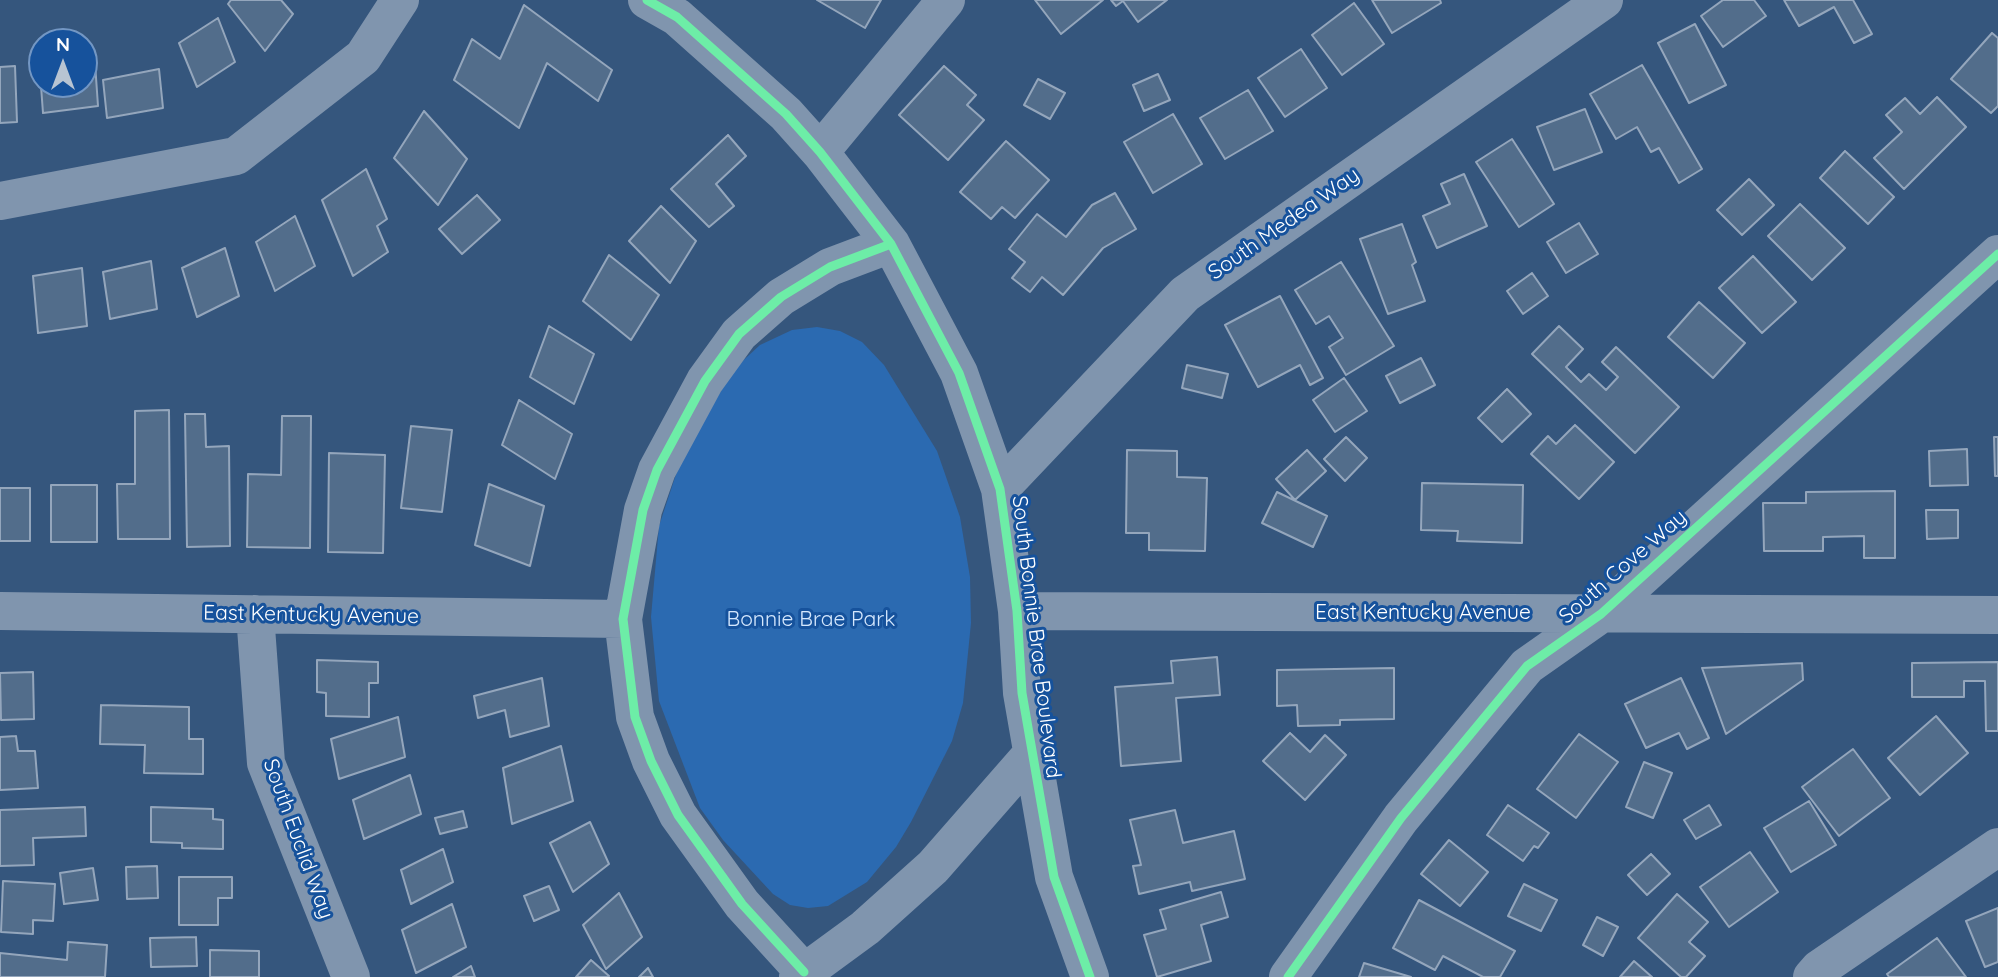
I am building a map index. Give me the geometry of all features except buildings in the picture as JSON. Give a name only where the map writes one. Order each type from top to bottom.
[{"type":"street","points":[[0,201],[236,156],[363,57],[400,0]]},
{"type":"street","name":"South Bonnie Brae Boulevard","points":[[647,0],[677,17],[786,114],[820,152],[891,244],[959,373],[1000,489],[1017,611],[1022,693],[1031,755],[1054,877],[1090,977]]},
{"type":"street","points":[[820,152],[946,0]]},
{"type":"street","name":"South Medea Way","points":[[1000,489],[1185,294],[1604,0]]},
{"type":"street","points":[[891,244],[831,267],[781,297],[739,334],[705,381],[657,470],[643,510],[623,618],[635,717],[651,761],[678,815],[742,904],[801,974],[865,928],[933,867],[1031,755]]},
{"type":"street","name":"South Cove Way","points":[[1288,977],[1401,818],[1527,666],[1601,614],[1998,254]]},
{"type":"street","name":"East Kentucky Avenue","points":[[0,611],[623,618]]},
{"type":"street","name":"East Kentucky Avenue","points":[[1017,611],[1998,615]]},
{"type":"street","name":"South Euclid Way","points":[[255,614],[266,763],[351,977]]},
{"type":"street","points":[[1812,977],[1819,969],[1998,847]]},
{"type":"green space","name":"Bonnie Brae Park","points":[[817,327],[840,331],[862,342],[884,365],[937,451],[960,517],[970,577],[971,623],[963,703],[952,741],[911,822],[896,847],[867,882],[828,906],[808,908],[790,905],[773,894],[723,840],[700,808],[659,701],[651,617],[659,526],[683,453],[735,368],[760,345],[792,330]]},
{"type":"cycle path","points":[[647,0],[677,17],[786,114],[820,152],[891,244],[959,373],[1000,489],[1017,611],[1022,693],[1054,877],[1090,977]]},
{"type":"cycle path","points":[[804,972],[742,904],[678,815],[651,761],[635,717],[623,619],[643,510],[657,470],[705,381],[739,334],[781,297],[830,267],[891,244]]},
{"type":"cycle path","points":[[1288,977],[1401,818],[1527,666],[1601,614],[1998,254]]}]
